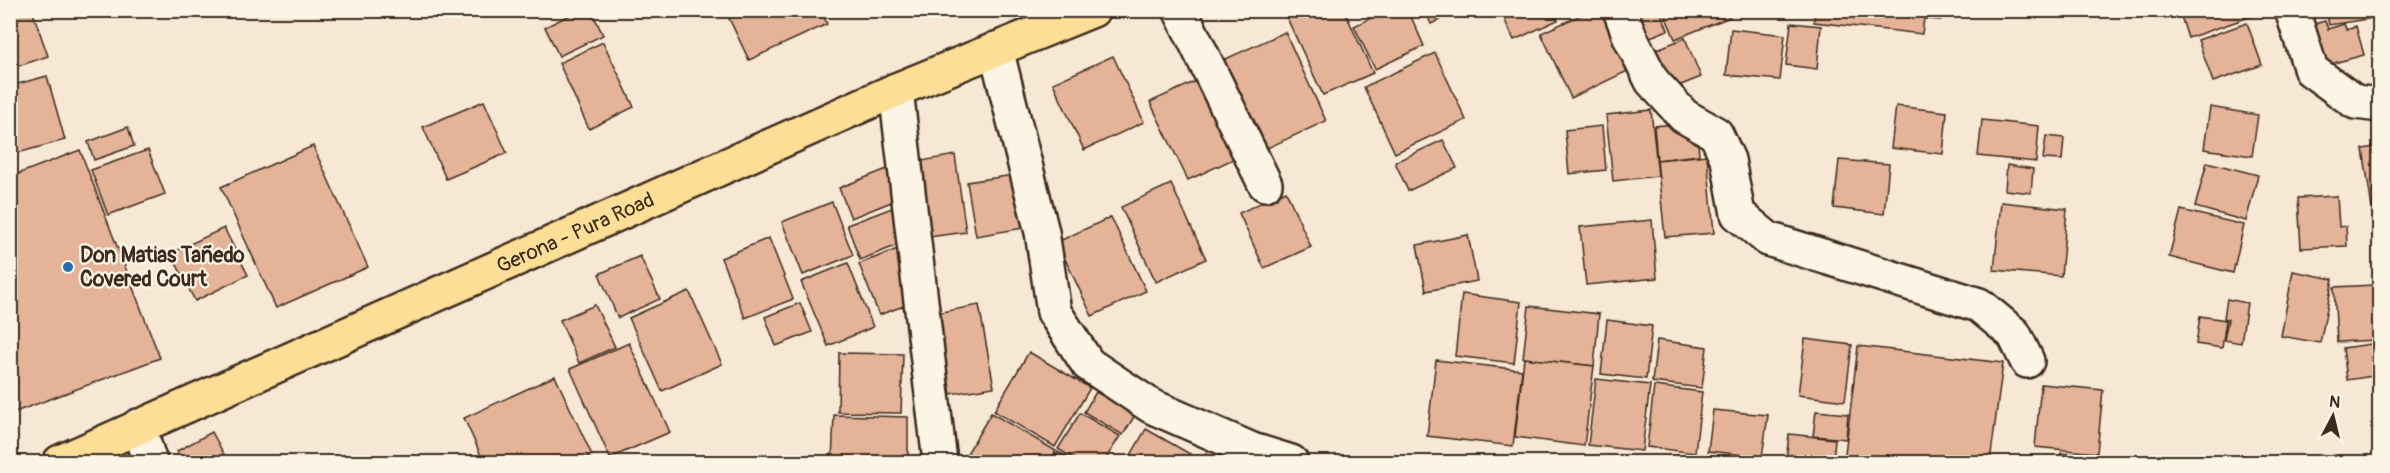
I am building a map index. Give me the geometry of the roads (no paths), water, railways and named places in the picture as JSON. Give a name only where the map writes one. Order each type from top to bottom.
[{"type":"main road","name":"Gerona - Pura Road","points":[[60,462],[896,90],[1093,10]]},
{"type":"street","points":[[1180,10],[1265,184]]},
{"type":"street","points":[[1620,10],[1630,37],[1652,81],[1684,116],[1716,134],[1728,160],[1738,214],[1768,240],[1979,305],[2014,334],[2027,361]]},
{"type":"street","points":[[2292,10],[2311,70],[2355,102],[2379,105]]},
{"type":"street","points":[[996,49],[1042,232],[1053,312],[1088,364],[1151,406],[1252,450],[1291,462]]},
{"type":"street","points":[[896,90],[940,462]]},
{"type":"street","points":[[138,426],[150,462]]},
{"type":"place","name":"Don Matias Tañedo Covered Court","points":[[68,267]]}]
